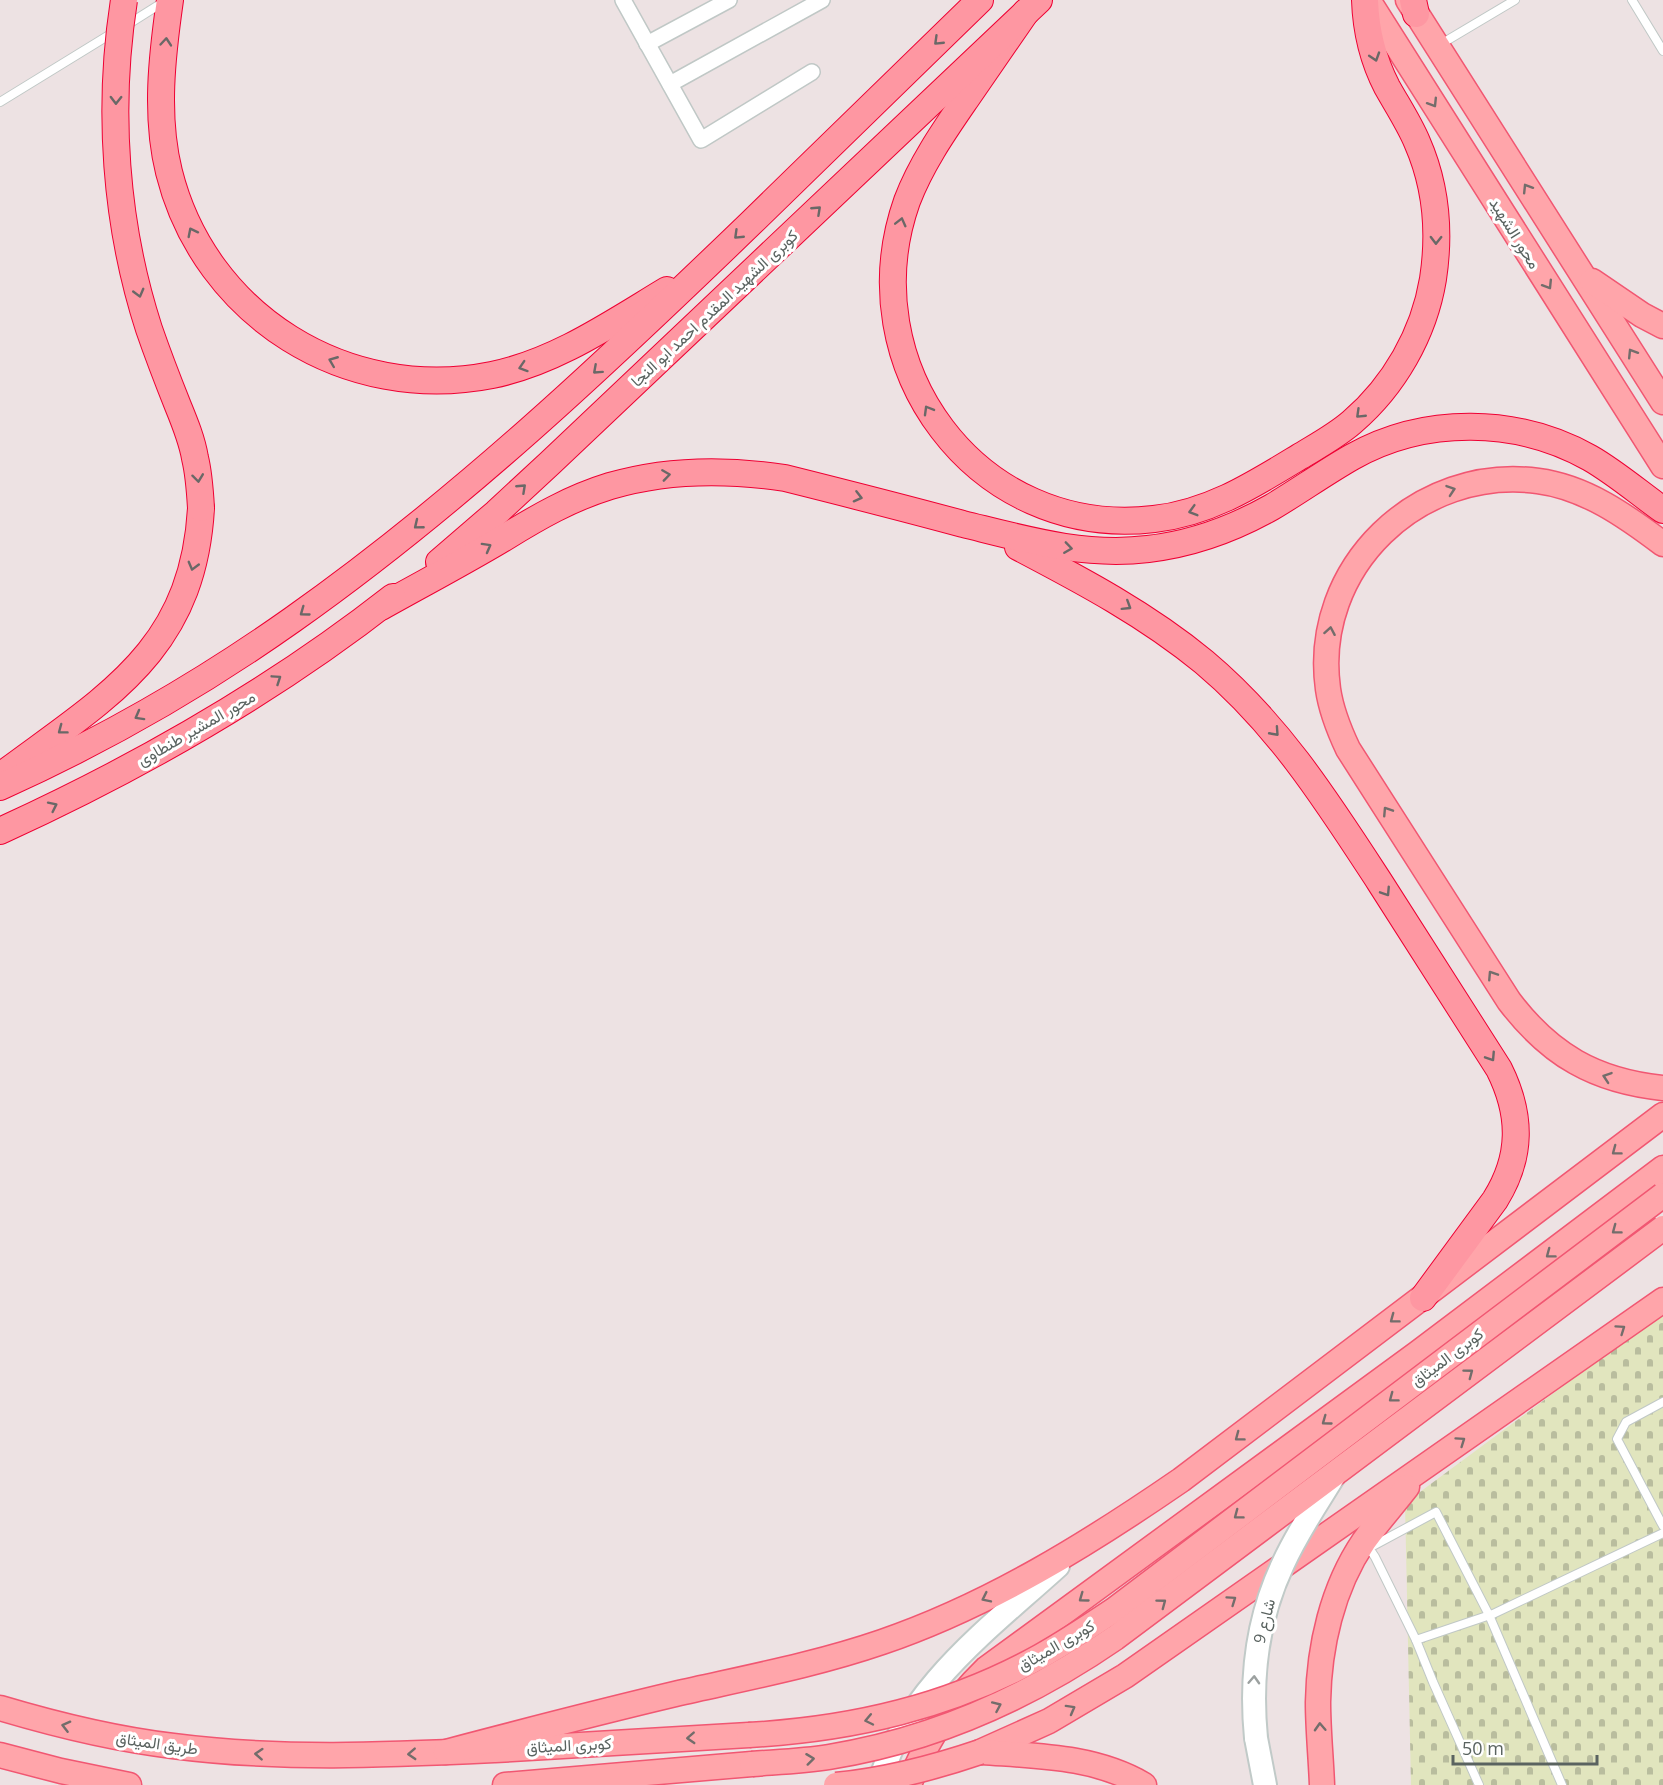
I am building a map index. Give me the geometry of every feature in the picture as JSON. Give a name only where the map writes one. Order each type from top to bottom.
[{"type":"highway","points":[[0,776],[107,695],[142,663],[157,644],[180,602],[189,580],[199,534],[201,508],[195,456],[188,431],[149,329],[132,265],[121,201],[115,114],[116,70],[124,0]]},
{"type":"highway","points":[[168,0],[163,73],[164,145],[169,171],[186,221],[213,267],[242,300],[268,324],[313,352],[363,371],[397,378],[441,381],[468,380],[494,375],[528,365],[569,348],[704,269]]},
{"type":"highway","name":"كوبرى الشهيد المقدم احمد ابو النجا","points":[[0,788],[98,740],[227,664],[290,622],[404,536],[507,451],[607,361],[980,0]]},
{"type":"highway","points":[[1032,6],[926,159],[906,204],[896,252],[894,276],[895,309],[902,350],[910,373],[932,417],[964,456],[984,473],[1005,487],[1051,508],[1101,520],[1127,521],[1178,516],[1202,509],[1249,488],[1333,436],[1369,405],[1384,388],[1398,368],[1419,327],[1432,282],[1436,235],[1435,212],[1426,166],[1418,143],[1378,68],[1368,32],[1366,0]]},
{"type":"highway","name":"كوبرى الشهيد المقدم احمد ابو النجا","points":[[381,607],[496,513],[1032,6]]},
{"type":"highway","points":[[381,607],[555,508],[582,496],[610,486],[668,474],[697,471],[727,471],[785,478],[1043,544],[1122,552],[1174,545],[1225,530],[1250,519],[1353,457],[1398,437],[1448,427],[1472,426],[1522,432],[1569,447],[1612,472],[1663,510]]},
{"type":"highway","points":[[983,529],[1113,597],[1144,617],[1205,662],[1259,714],[1290,750],[1329,803],[1499,1069],[1515,1113],[1515,1143],[1509,1173],[1495,1200],[1423,1298]]},
{"type":"highway","name":"محور المشير طنطاوى","points":[[0,831],[81,792],[196,730],[312,656],[381,607]]},
{"type":"main road","name":"محور الشهيد","points":[[1366,0],[1663,466]]},
{"type":"main road","name":"محور الشهيد","points":[[1412,4],[1663,402]]},
{"type":"main road","points":[[1582,274],[1642,315],[1663,326]]},
{"type":"main road","points":[[1663,544],[1600,502],[1561,486],[1540,481],[1497,480],[1476,483],[1425,501],[1398,518],[1382,532],[1368,548],[1345,584],[1331,625],[1328,646],[1328,689],[1336,720],[1348,749],[1523,1019],[1557,1051],[1598,1074],[1643,1086],[1663,1088]]},
{"type":"main road","points":[[446,1752],[596,1712],[799,1666],[884,1641],[965,1608],[1034,1573],[1149,1503],[1181,1480],[1663,1115]]},
{"type":"main road","points":[[909,1785],[926,1745],[939,1724],[953,1704],[986,1669],[1409,1360],[1663,1168]]},
{"type":"main road","name":"كوبرى الميثاق","points":[[317,1756],[367,1756],[792,1732],[836,1727],[910,1710],[962,1693],[1041,1656],[1114,1610],[1663,1195]]},
{"type":"main road","name":"كوبرى الميثاق","points":[[572,1779],[829,1757],[886,1745],[942,1728],[1014,1698],[1058,1676],[1115,1638],[1663,1228]]},
{"type":"main road","points":[[836,1785],[917,1771],[980,1752],[1049,1721],[1125,1676],[1663,1300]]},
{"type":"main road","points":[[1322,1785],[1318,1704],[1326,1631],[1352,1562],[1424,1466]]},
{"type":"main road","name":"شارع 9","points":[[1264,1785],[1256,1738],[1253,1687],[1256,1652],[1265,1610],[1283,1562],[1335,1473]]},
{"type":"main road","points":[[879,1785],[900,1733],[928,1689],[964,1652],[1081,1544]]},
{"type":"main road","name":"طريق الميثاق","points":[[0,1708],[83,1731],[172,1746],[267,1755],[317,1756]]},
{"type":"main road","points":[[980,1752],[1072,1759],[1114,1771],[1144,1785]]},
{"type":"main road","points":[[0,1755],[61,1772],[129,1785]]},
{"type":"main road","points":[[505,1785],[572,1779],[625,1785]]},
{"type":"street","points":[[623,0],[701,140],[812,72]]},
{"type":"street","points":[[647,44],[729,0]]},
{"type":"street","points":[[670,84],[822,0]]},
{"type":"lane","points":[[0,102],[168,0]]},
{"type":"lane","points":[[1437,46],[1515,0]]},
{"type":"lane","points":[[1632,0],[1663,51]]},
{"type":"lane","points":[[1663,1402],[1626,1422],[1617,1439],[1663,1526]]},
{"type":"lane","points":[[1479,1785],[1416,1640],[1376,1557],[1367,1545],[1436,1512],[1489,1615],[1562,1785]]},
{"type":"lane","points":[[1416,1640],[1489,1615],[1663,1533]]},
{"type":"green space","points":[[1663,1312],[1663,1785],[1411,1785],[1405,1503]]}]
